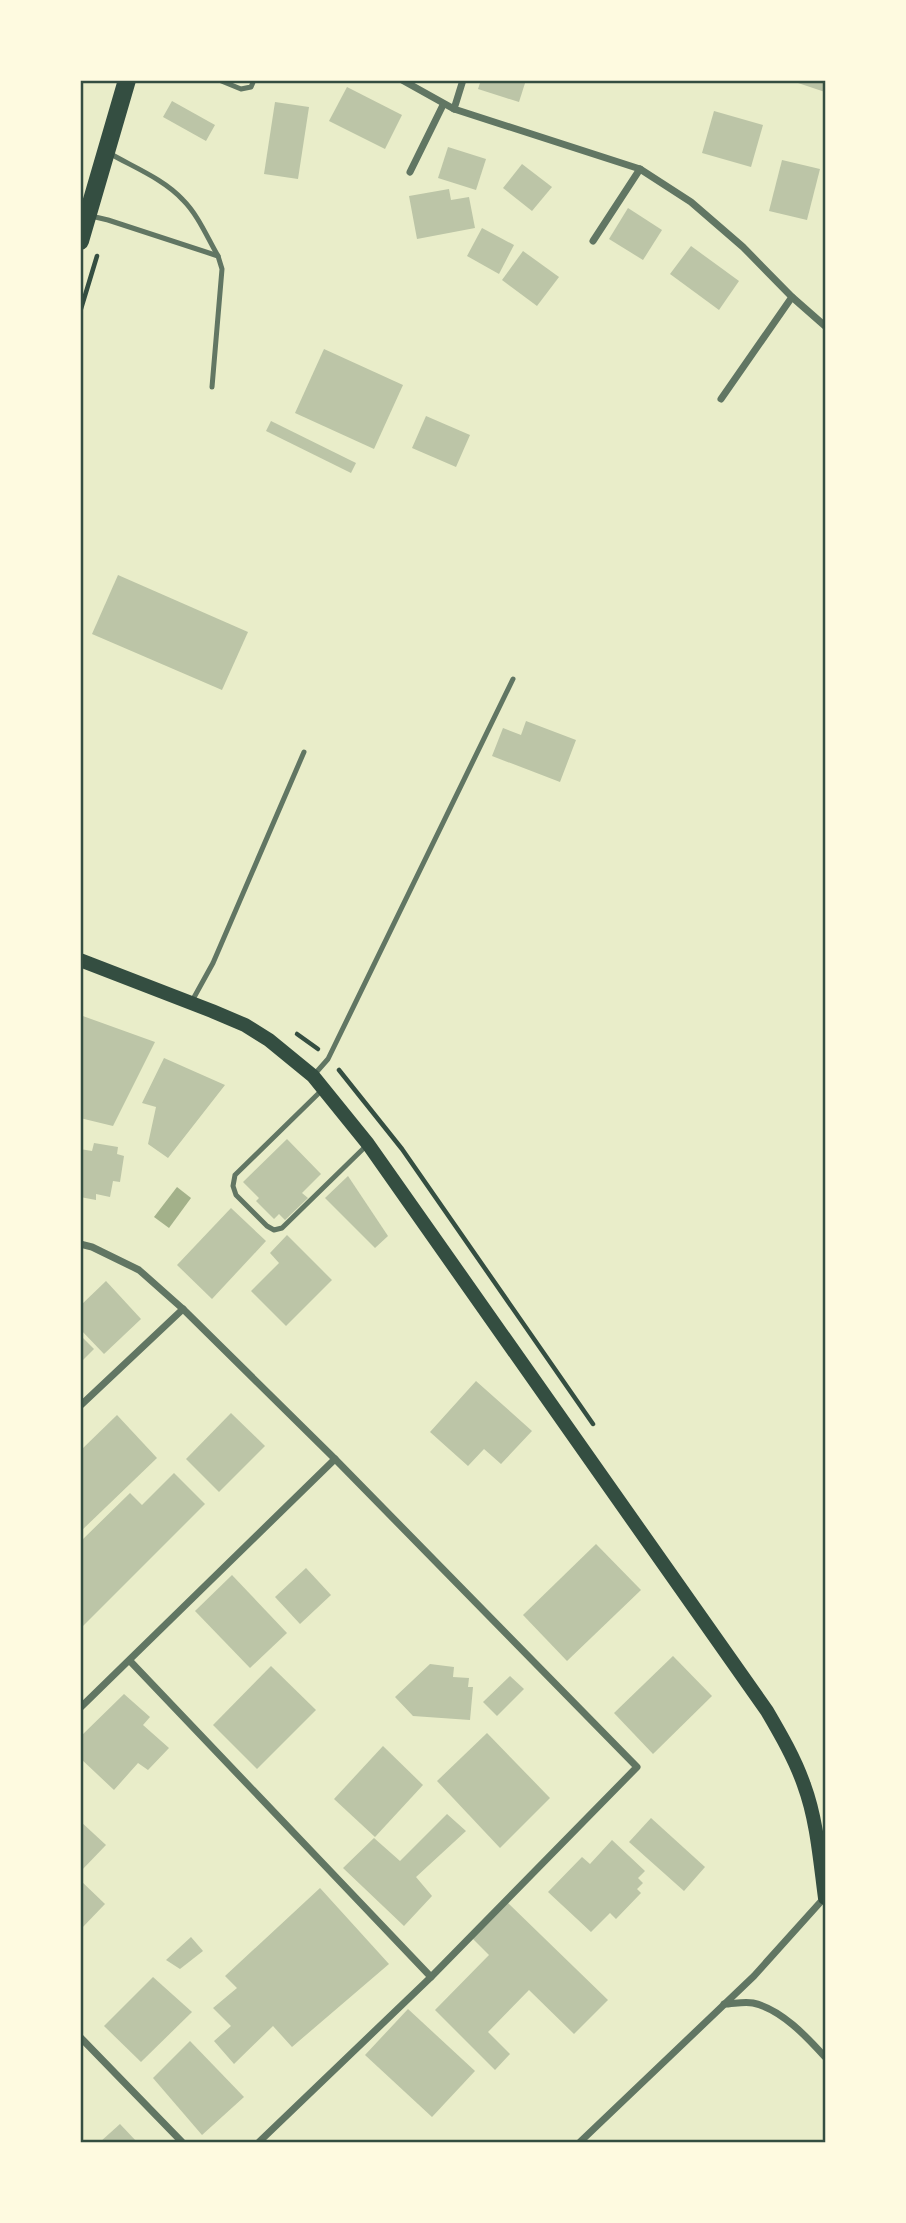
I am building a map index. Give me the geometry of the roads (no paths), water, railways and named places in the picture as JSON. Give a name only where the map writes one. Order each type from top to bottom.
[{"type":"main road","points":[[80,241],[127,80]]},
{"type":"main road","points":[[80,960],[245,1025],[269,1040],[313,1076],[369,1144],[766,1711],[787,1746],[805,1786],[825,1897]]},
{"type":"street","points":[[402,80],[454,109],[640,169],[691,202],[743,247],[792,298],[825,326]]},
{"type":"street","points":[[454,109],[463,80]]},
{"type":"street","points":[[410,172],[443,104]]},
{"type":"street","points":[[593,241],[640,169]]},
{"type":"street","points":[[721,399],[792,298]]},
{"type":"street","points":[[80,1244],[139,1270],[183,1309],[335,1459],[637,1767],[431,1977],[259,2143]]},
{"type":"street","points":[[80,1406],[183,1309]]},
{"type":"street","points":[[80,1708],[335,1459]]},
{"type":"street","points":[[130,1661],[431,1977]]},
{"type":"street","points":[[580,2143],[790,1938],[825,1897]]},
{"type":"street","points":[[724,2004],[753,2003],[778,2014],[801,2030],[825,2057]]},
{"type":"street","points":[[80,2037],[182,2143]]},
{"type":"lane","points":[[219,80],[241,89],[251,87],[254,80]]},
{"type":"lane","points":[[106,152],[165,185],[183,199],[218,256],[222,269],[212,387]]},
{"type":"lane","points":[[88,216],[218,256]]},
{"type":"lane","points":[[313,1076],[328,1059],[513,679]]},
{"type":"lane","points":[[191,1003],[219,951],[304,752]]},
{"type":"lane","points":[[324,1088],[235,1175],[233,1186],[236,1195],[267,1226],[274,1230],[282,1228],[369,1144]]}]
